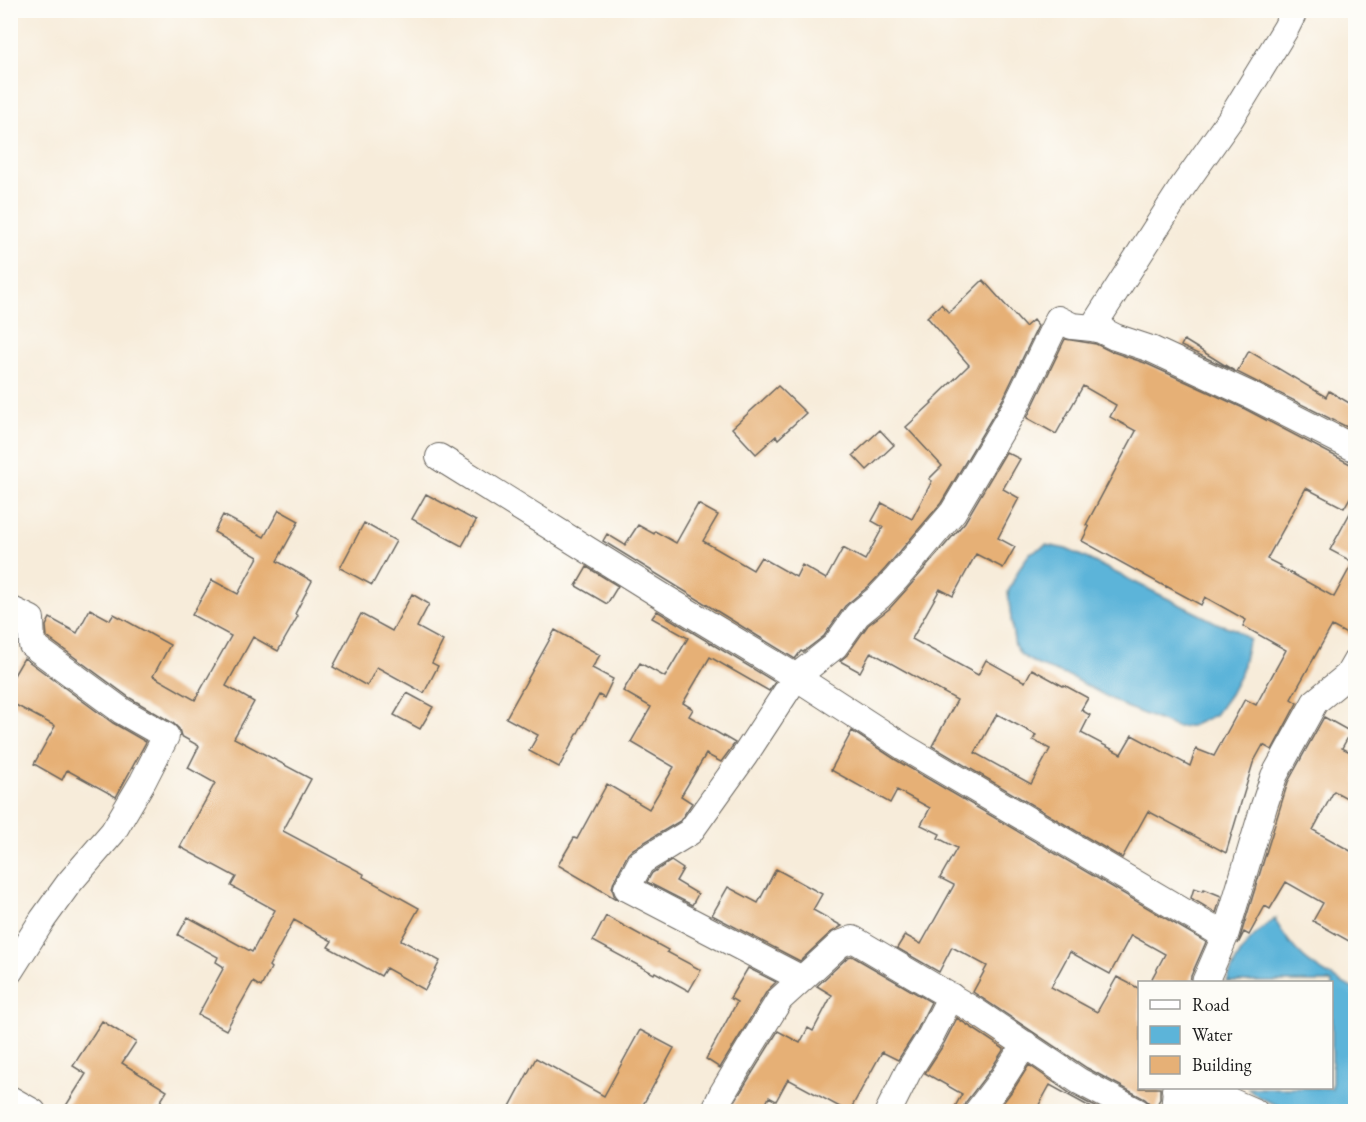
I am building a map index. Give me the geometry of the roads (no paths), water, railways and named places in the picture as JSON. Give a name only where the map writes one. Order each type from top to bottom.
[{"type":"street","points":[[1092,328],[1183,186],[1231,118],[1295,10]]},
{"type":"street","points":[[802,979],[627,888],[641,861],[690,831],[745,755],[796,677],[835,646],[856,615],[879,597],[896,579],[953,512],[1016,406],[1058,319],[1072,326],[1092,328],[1151,349],[1250,395],[1356,449]]},
{"type":"street","points":[[439,457],[796,677],[904,747],[1225,936]]},
{"type":"street","points":[[10,609],[31,620],[32,645],[122,711],[166,736],[143,781],[112,832],[69,883],[10,971]]},
{"type":"street","points":[[1206,981],[1225,936],[1274,776],[1315,702],[1353,672]]},
{"type":"street","points":[[714,1112],[743,1058],[780,999],[840,944],[853,939],[951,996],[1079,1081],[1138,1112]]},
{"type":"street","points":[[888,1112],[951,996]]},
{"type":"street","points":[[977,1112],[1025,1044]]},
{"type":"street","points":[[1175,1096],[1221,1097],[1255,1112]]},
{"type":"water","points":[[1046,545],[1066,549],[1084,557],[1219,624],[1235,629],[1250,640],[1241,673],[1215,715],[1191,726],[1176,727],[1126,707],[1071,677],[1038,665],[1021,655],[1015,646],[1008,592],[1020,567],[1030,553]]},
{"type":"water","points":[[1276,918],[1284,935],[1303,957],[1355,990],[1354,1111],[1291,1111],[1260,1098],[1249,1089],[1333,1089],[1333,981],[1227,981],[1235,962],[1259,931]]}]
